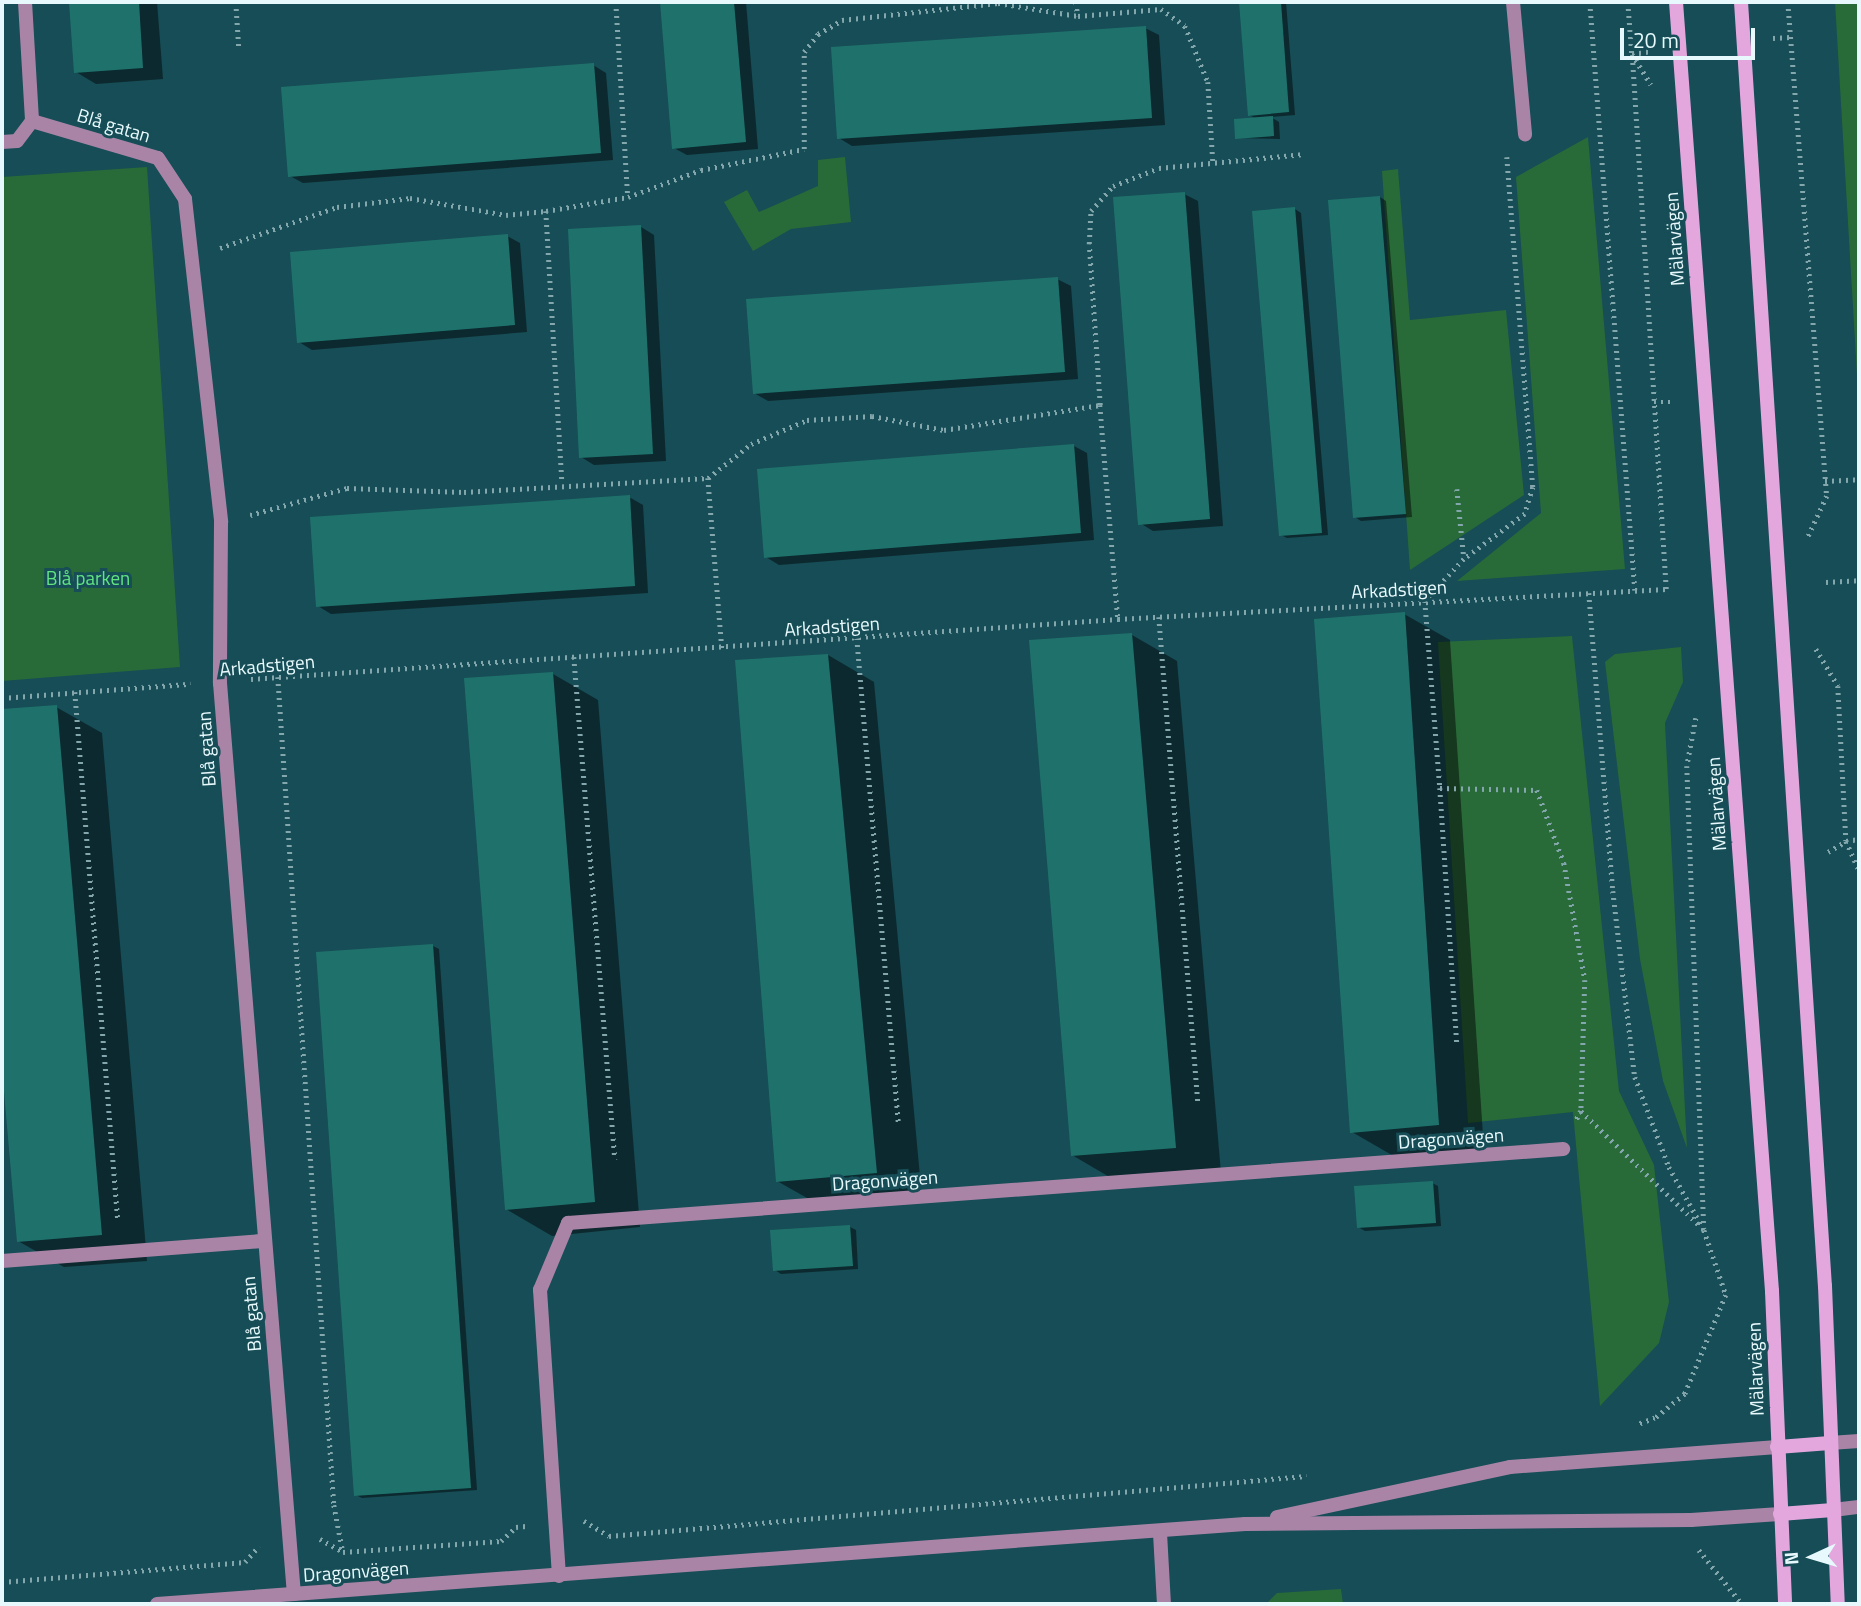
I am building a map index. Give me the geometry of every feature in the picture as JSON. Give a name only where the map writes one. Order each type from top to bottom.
[{"type":"main road","name":"Mälarvägen","points":[[1676,2],[1771,1278],[1784,1604]]},
{"type":"main road","points":[[1741,2],[1825,1286],[1838,1604]]},
{"type":"main road","points":[[1777,1447],[1830,1443]]},
{"type":"main road","points":[[1780,1514],[1833,1510]]},
{"type":"street","points":[[2,142],[17,141],[32,121],[25,2]]},
{"type":"street","points":[[1513,2],[1525,134]]},
{"type":"street","name":"Blå gatan","points":[[32,121],[158,158],[185,199],[221,522],[220,682],[294,1594]]},
{"type":"street","name":"Dragonvägen","points":[[559,1576],[540,1290],[568,1223],[1563,1149]]},
{"type":"street","points":[[2,1261],[264,1241]]},
{"type":"street","points":[[1830,1443],[1859,1441]]},
{"type":"street","name":"Dragonvägen","points":[[1245,1524],[1510,1467],[1777,1447]]},
{"type":"street","points":[[1833,1510],[1859,1507]]},
{"type":"street","name":"Dragonvägen","points":[[157,1604],[1160,1533],[1245,1524],[1691,1520],[1780,1514]]},
{"type":"street","points":[[1160,1533],[1164,1604]]},
{"type":"path","points":[[236,2],[239,48]]},
{"type":"path","points":[[616,2],[628,197]]},
{"type":"path","points":[[1076,2],[1078,16]]},
{"type":"path","points":[[1590,2],[1635,590]]},
{"type":"path","points":[[1628,2],[1654,402],[1674,402]]},
{"type":"path","points":[[1788,2],[1827,496],[1807,541]]},
{"type":"path","points":[[192,260],[337,208],[410,198],[506,215],[546,211],[628,197],[701,170],[804,149],[804,52],[818,34],[842,20],[998,3],[1078,16],[1161,9],[1185,26],[1208,82],[1213,162]]},
{"type":"path","points":[[1632,54],[1658,95]]},
{"type":"path","points":[[1457,1046],[1425,601],[1464,559],[1525,514],[1533,487],[1506,149]]},
{"type":"path","points":[[1118,619],[1089,244],[1091,211],[1113,186],[1131,176],[1213,162],[1304,153]]},
{"type":"path","points":[[546,211],[562,484]]},
{"type":"path","points":[[1675,415],[1674,402],[1678,391]]},
{"type":"path","name":"Arkadstigen","points":[[2,698],[1118,619],[1666,589],[1654,402]]},
{"type":"path","points":[[221,522],[347,488],[464,492],[562,484],[708,478],[751,444],[807,420],[872,416],[944,430],[1100,405]]},
{"type":"path","points":[[708,478],[722,648]]},
{"type":"path","points":[[1825,481],[1859,478]]},
{"type":"path","points":[[1457,489],[1464,559]]},
{"type":"path","points":[[1826,582],[1859,580]]},
{"type":"path","points":[[1589,593],[1613,891],[1635,1077],[1670,1167],[1704,1230],[1726,1295],[1685,1394],[1655,1418],[1632,1427]]},
{"type":"path","points":[[1159,617],[1198,1102]]},
{"type":"path","points":[[857,638],[899,1123]]},
{"type":"path","points":[[1813,645],[1838,686],[1846,841],[1859,870]]},
{"type":"path","points":[[574,657],[615,1159]]},
{"type":"path","points":[[278,677],[333,1492],[343,1552]]},
{"type":"path","points":[[75,692],[120,1252]]},
{"type":"path","points":[[1698,708],[1687,766],[1704,1230]]},
{"type":"path","points":[[1440,788],[1537,790],[1564,863],[1585,980],[1581,1111],[1563,1149]]},
{"type":"path","points":[[1828,852],[1846,841],[1859,839]]},
{"type":"path","points":[[1581,1111],[1704,1230]]},
{"type":"path","points":[[555,1523],[589,1521],[609,1536],[1309,1476]]},
{"type":"path","points":[[1692,1541],[1742,1604]]},
{"type":"green space","points":[[1835,2],[1859,2],[1859,409]]},
{"type":"green space","points":[[1588,137],[1625,569],[1457,581],[1541,513],[1516,177]]},
{"type":"green space","points":[[845,157],[851,222],[791,229],[753,251],[724,202],[747,190],[759,212],[818,186],[818,160]]},
{"type":"green space","name":"Blå parken","points":[[147,167],[180,667],[2,681],[2,177]]},
{"type":"green space","points":[[1398,169],[1410,320],[1506,310],[1524,495],[1410,570],[1382,171]]},
{"type":"green space","points":[[1572,636],[1619,1091],[1654,1165],[1669,1302],[1659,1343],[1600,1406],[1573,1112],[1468,1123],[1438,642]]},
{"type":"green space","points":[[1681,647],[1683,682],[1665,723],[1687,1148],[1663,1081],[1640,959],[1605,662],[1615,654]]},
{"type":"green space","points":[[1341,1589],[1343,1604],[1266,1604],[1277,1593]]},
{"type":"building","points":[[69,2],[139,2],[143,68],[74,73]]},
{"type":"building","points":[[660,2],[734,2],[746,142],[672,149]]},
{"type":"building","points":[[1239,2],[1281,2],[1289,112],[1248,116]]},
{"type":"building","points":[[1146,26],[1152,118],[837,139],[831,47]]},
{"type":"building","points":[[594,63],[601,153],[288,177],[281,87]]},
{"type":"building","points":[[1273,116],[1274,136],[1235,139],[1234,119]]},
{"type":"building","points":[[1185,192],[1210,519],[1138,525],[1113,197]]},
{"type":"building","points":[[1380,196],[1406,514],[1353,518],[1328,200]]},
{"type":"building","points":[[1295,207],[1322,533],[1279,536],[1252,211]]},
{"type":"building","points":[[641,225],[653,454],[579,458],[568,229]]},
{"type":"building","points":[[508,234],[515,325],[297,343],[290,252]]},
{"type":"building","points":[[1058,277],[1065,372],[753,394],[746,299]]},
{"type":"building","points":[[1074,444],[1081,533],[764,558],[757,469]]},
{"type":"building","points":[[630,495],[635,586],[316,607],[310,517]]},
{"type":"building","points":[[1405,612],[1439,1125],[1350,1133],[1314,619]]},
{"type":"building","points":[[1132,633],[1176,1148],[1071,1156],[1029,640]]},
{"type":"building","points":[[828,654],[877,1173],[776,1182],[735,660]]},
{"type":"building","points":[[553,672],[595,1202],[505,1210],[464,678]]},
{"type":"building","points":[[57,705],[102,1235],[17,1242],[2,1068],[2,709]]},
{"type":"building","points":[[433,944],[471,1488],[354,1496],[316,952]]},
{"type":"building","points":[[1433,1181],[1436,1223],[1357,1228],[1354,1186]]},
{"type":"building","points":[[850,1225],[853,1266],[773,1271],[770,1230]]}]
